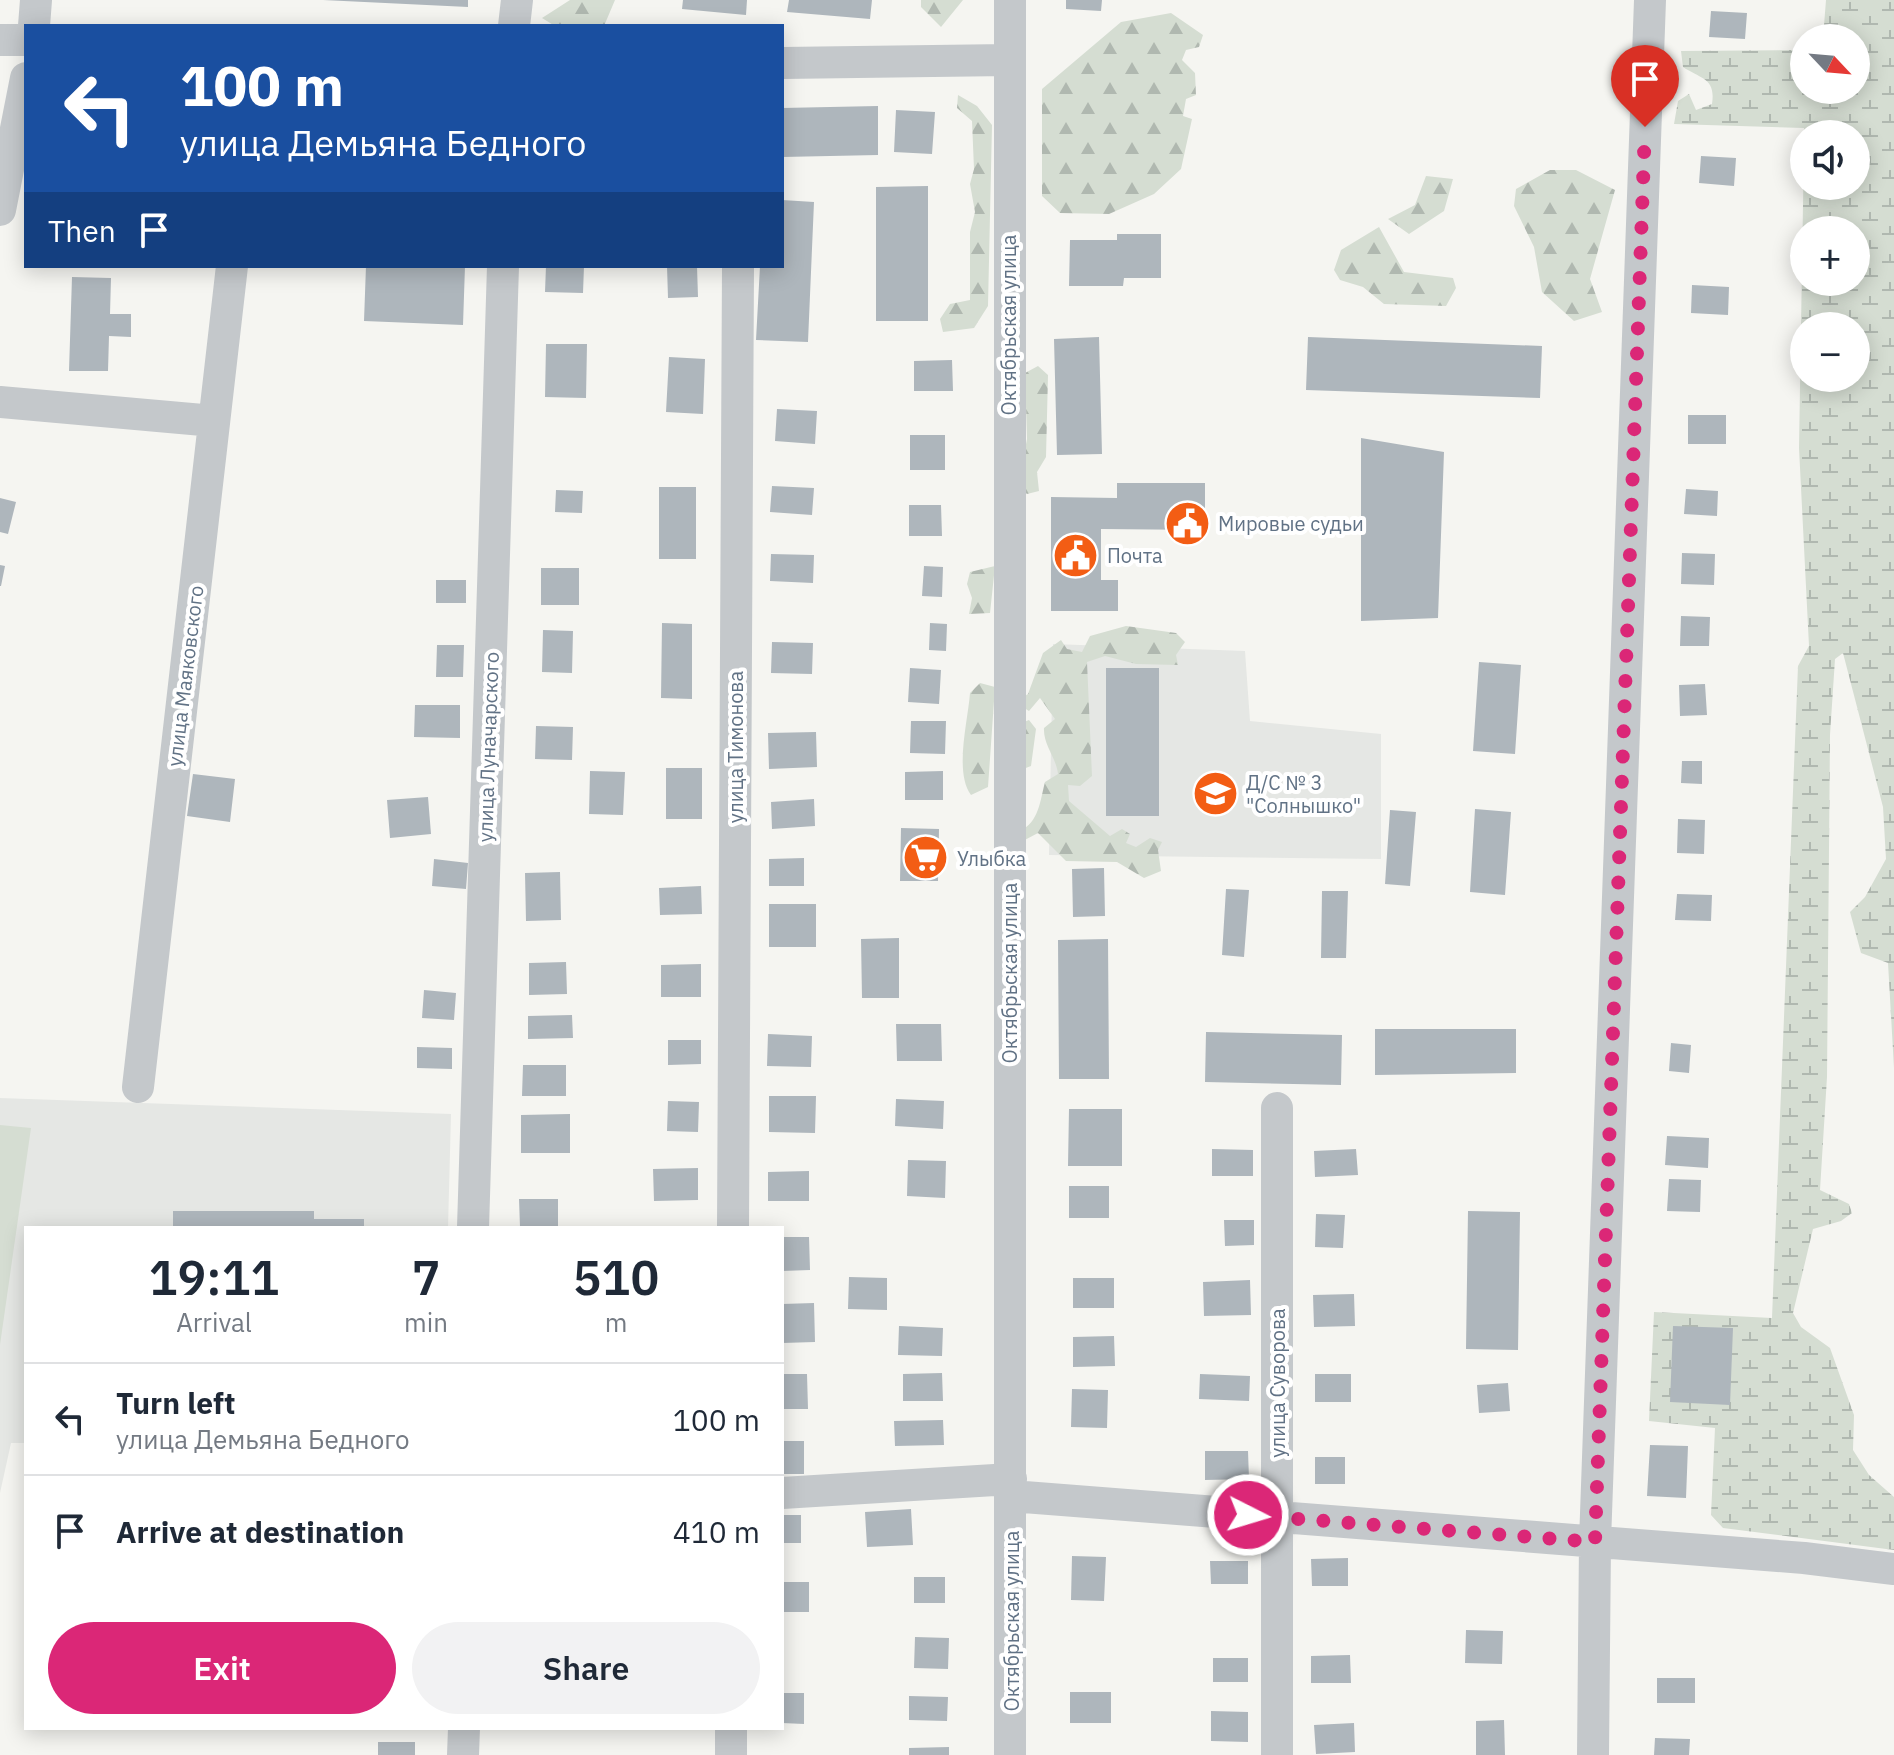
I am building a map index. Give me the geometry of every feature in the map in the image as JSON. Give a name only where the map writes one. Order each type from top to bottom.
[{"type":"street","points":[[34,24],[36,0]]},
{"type":"street","points":[[514,24],[517,0]]},
{"type":"street","name":"Октябрьская улица","points":[[1010,0],[1010,1755]]},
{"type":"street","points":[[1593,1755],[1595,1542],[1650,0]]},
{"type":"street","points":[[0,40],[24,40]]},
{"type":"street","points":[[784,63],[1008,60]]},
{"type":"street","points":[[0,210],[24,88]]},
{"type":"street","name":"улица Маяковского","points":[[138,1087],[232,268]]},
{"type":"street","name":"улица Луначарского","points":[[473,1226],[503,268]]},
{"type":"street","name":"улица Тимонова","points":[[733,1226],[738,268]]},
{"type":"street","points":[[0,402],[214,421]]},
{"type":"street","name":"улица Суворова","points":[[1277,1108],[1277,1755]]},
{"type":"street","points":[[784,1493],[1011,1488],[1277,1517],[1804,1558],[1894,1569]]},
{"type":"street","points":[[463,1755],[464,1730]]},
{"type":"street","points":[[731,1730],[731,1755]]},
{"type":"shaded area","name":"Д/С № 3 \"Солнышко\"","points":[[1053,644],[1245,651],[1250,721],[1381,734],[1381,859],[1049,855]]},
{"type":"shaded area","points":[[0,1098],[451,1114],[448,1226],[24,1226],[24,1443],[11,1443],[0,1493]]},
{"type":"green space","points":[[570,0],[615,0],[605,24],[552,24],[542,18]]},
{"type":"green space","points":[[921,0],[963,0],[941,27],[921,7]]},
{"type":"green space","points":[[1826,0],[1894,0],[1894,1068],[1888,963],[1861,953],[1850,912],[1865,897],[1886,859],[1883,807],[1843,653],[1835,659],[1830,735],[1827,1077],[1820,1190],[1849,1204],[1852,1213],[1841,1221],[1813,1229],[1793,1313],[1801,1327],[1830,1348],[1854,1415],[1853,1450],[1869,1475],[1894,1497],[1894,1550],[1723,1528],[1711,1515],[1715,1428],[1649,1421],[1654,1312],[1772,1318],[1798,666],[1809,646],[1799,448],[1800,392],[1870,392],[1870,312],[1801,312],[1802,296],[1870,296],[1870,216],[1803,216],[1803,200],[1870,200],[1870,120],[1790,120],[1790,128],[1674,124],[1678,101],[1689,94],[1696,110],[1712,104],[1713,95],[1709,84],[1683,67],[1681,51],[1790,50],[1790,104],[1870,104],[1870,24],[1824,24]]},
{"type":"green space","points":[[1171,13],[1203,35],[1199,47],[1186,50],[1182,60],[1195,73],[1196,95],[1186,99],[1183,116],[1192,119],[1181,169],[1154,194],[1109,214],[1060,213],[1042,196],[1042,89],[1121,22]]},
{"type":"green space","points":[[958,95],[977,106],[992,125],[988,306],[974,328],[943,332],[940,319],[950,304],[970,300],[970,232],[975,212],[970,184],[974,169],[972,121],[957,108]]},
{"type":"green space","points":[[1550,170],[1576,170],[1615,190],[1590,279],[1602,312],[1574,321],[1542,292],[1534,247],[1514,206],[1516,189]]},
{"type":"green space","points":[[1426,176],[1453,179],[1444,211],[1409,234],[1388,219],[1415,205]]},
{"type":"green space","points":[[1379,227],[1404,272],[1453,278],[1456,288],[1446,306],[1384,304],[1363,287],[1340,280],[1334,270],[1341,250]]},
{"type":"green space","points":[[1038,366],[1048,375],[1046,457],[1037,472],[1039,491],[1027,494],[1018,486],[1027,439],[1025,373]]},
{"type":"green space","points":[[995,566],[990,613],[969,614],[972,598],[967,584],[970,572]]},
{"type":"green space","points":[[1126,626],[1176,633],[1185,642],[1176,655],[1178,665],[1136,664],[1105,656],[1087,662],[1092,776],[1080,786],[1068,785],[1069,801],[1110,836],[1122,829],[1130,834],[1126,843],[1136,847],[1150,838],[1162,842],[1158,850],[1161,871],[1144,878],[1117,862],[1066,861],[1038,833],[1021,842],[1020,831],[1035,817],[1045,782],[1058,774],[1044,734],[1044,728],[1055,719],[1040,698],[1029,711],[1021,706],[1020,699],[1028,694],[1043,653],[1061,640],[1067,649],[1082,652],[1090,636]]},
{"type":"green space","points":[[980,683],[995,687],[988,787],[971,795],[963,773],[963,746],[970,693]]},
{"type":"green space","points":[[1029,720],[1036,729],[1031,766],[1018,771],[1019,724]]},
{"type":"green space","points":[[0,1125],[31,1128],[0,1345]]},
{"type":"building","points":[[323,0],[468,0],[468,7]]},
{"type":"building","points":[[683,0],[747,0],[746,15],[682,9]]},
{"type":"building","points":[[789,0],[872,0],[870,19],[787,12]]},
{"type":"building","points":[[1066,0],[1102,0],[1101,11],[1066,9]]},
{"type":"building","points":[[1711,11],[1747,13],[1745,39],[1709,37]]},
{"type":"building","points":[[878,106],[878,155],[784,157],[784,108]]},
{"type":"building","points":[[896,110],[935,112],[932,154],[894,152]]},
{"type":"building","points":[[1701,156],[1736,158],[1734,186],[1699,183]]},
{"type":"building","points":[[928,186],[928,321],[876,321],[876,187]]},
{"type":"building","points":[[784,200],[814,202],[808,342],[756,340],[760,268],[784,268]]},
{"type":"building","points":[[1117,234],[1161,234],[1161,278],[1124,278],[1123,286],[1069,286],[1070,240],[1117,240]]},
{"type":"building","points":[[366,268],[465,268],[463,325],[364,321]]},
{"type":"building","points":[[546,268],[584,268],[583,293],[545,292]]},
{"type":"building","points":[[667,268],[697,268],[698,297],[668,298]]},
{"type":"building","points":[[72,277],[111,278],[110,314],[131,314],[131,337],[109,336],[108,371],[69,371]]},
{"type":"building","points":[[1692,285],[1729,287],[1728,315],[1691,313]]},
{"type":"building","points":[[1099,337],[1102,454],[1057,455],[1054,339]]},
{"type":"building","points":[[1308,337],[1542,346],[1540,398],[1306,390]]},
{"type":"building","points":[[546,344],[587,344],[586,398],[545,397]]},
{"type":"building","points":[[669,357],[705,359],[703,414],[666,412]]},
{"type":"building","points":[[952,360],[953,391],[914,391],[914,361]]},
{"type":"building","points":[[777,409],[817,411],[815,444],[775,441]]},
{"type":"building","points":[[1688,415],[1726,415],[1726,444],[1688,444]]},
{"type":"building","points":[[910,435],[945,435],[945,470],[910,470]]},
{"type":"building","points":[[1361,438],[1444,452],[1438,618],[1361,621]]},
{"type":"building","name":"Почта","points":[[1117,483],[1205,483],[1205,530],[1101,529],[1101,580],[1118,580],[1118,611],[1051,611],[1051,497],[1117,498]]},
{"type":"building","points":[[772,486],[814,488],[812,515],[770,512]]},
{"type":"building","points":[[659,487],[696,487],[696,559],[659,559]]},
{"type":"building","points":[[1686,489],[1718,491],[1717,516],[1684,514]]},
{"type":"building","points":[[556,490],[583,491],[582,513],[555,512]]},
{"type":"building","points":[[0,498],[16,502],[8,534],[0,532]]},
{"type":"building","points":[[909,505],[941,505],[942,536],[909,536]]},
{"type":"building","points":[[1682,553],[1715,554],[1714,585],[1681,584]]},
{"type":"building","points":[[771,554],[814,555],[813,583],[770,581]]},
{"type":"building","points":[[0,565],[5,566],[1,586],[0,586]]},
{"type":"building","points":[[924,566],[943,567],[942,597],[922,596]]},
{"type":"building","points":[[541,568],[579,568],[579,605],[541,605]]},
{"type":"building","points":[[436,580],[466,580],[466,603],[436,603]]},
{"type":"building","points":[[1681,616],[1710,617],[1709,646],[1680,646]]},
{"type":"building","points":[[662,623],[692,624],[692,699],[661,698]]},
{"type":"building","points":[[930,623],[947,624],[946,651],[929,650]]},
{"type":"building","points":[[543,630],[573,631],[572,673],[542,672]]},
{"type":"building","points":[[772,642],[813,643],[812,674],[771,673]]},
{"type":"building","points":[[437,645],[464,645],[463,677],[436,677]]},
{"type":"building","points":[[1479,662],[1521,665],[1515,754],[1473,751]]},
{"type":"building","points":[[910,668],[941,670],[939,704],[908,702]]},
{"type":"building","points":[[1106,668],[1159,668],[1159,816],[1106,816]]},
{"type":"building","points":[[1705,684],[1707,715],[1680,716],[1679,685]]},
{"type":"building","points":[[415,705],[460,705],[460,738],[414,737]]},
{"type":"building","points":[[911,721],[946,721],[945,754],[910,753]]},
{"type":"building","points":[[536,726],[573,727],[572,760],[535,759]]},
{"type":"building","points":[[816,732],[817,767],[769,769],[768,733]]},
{"type":"building","points":[[1682,761],[1702,761],[1702,784],[1681,783]]},
{"type":"building","points":[[666,768],[702,768],[702,819],[666,819]]},
{"type":"building","points":[[590,771],[625,772],[623,815],[589,814]]},
{"type":"building","points":[[943,771],[943,800],[905,800],[905,772]]},
{"type":"building","points":[[193,774],[235,779],[230,822],[187,816]]},
{"type":"building","points":[[428,797],[431,834],[390,838],[387,800]]},
{"type":"building","points":[[814,799],[815,826],[772,829],[771,802]]},
{"type":"building","points":[[1475,809],[1511,812],[1505,895],[1470,892]]},
{"type":"building","points":[[1390,810],[1416,812],[1410,886],[1385,884]]},
{"type":"building","points":[[1678,819],[1705,820],[1704,854],[1677,853]]},
{"type":"building","points":[[901,828],[939,829],[938,881],[900,881]]},
{"type":"building","points":[[804,858],[804,886],[769,886],[769,859]]},
{"type":"building","points":[[434,859],[468,863],[466,889],[432,886]]},
{"type":"building","points":[[1104,868],[1105,916],[1073,917],[1072,869]]},
{"type":"building","points":[[560,872],[561,920],[526,921],[525,873]]},
{"type":"building","points":[[701,886],[702,914],[660,915],[659,888]]},
{"type":"building","points":[[1226,889],[1249,890],[1244,957],[1222,955]]},
{"type":"building","points":[[1322,891],[1348,891],[1346,958],[1321,958]]},
{"type":"building","points":[[1677,894],[1712,895],[1711,921],[1675,920]]},
{"type":"building","points":[[769,904],[816,904],[816,947],[769,947]]},
{"type":"building","points":[[899,938],[899,998],[862,998],[861,939]]},
{"type":"building","points":[[1108,939],[1109,1079],[1059,1079],[1058,940]]},
{"type":"building","points":[[566,962],[567,994],[529,995],[529,963]]},
{"type":"building","points":[[701,964],[701,997],[661,997],[661,965]]},
{"type":"building","points":[[424,990],[456,993],[454,1020],[422,1018]]},
{"type":"building","points":[[572,1015],[573,1038],[528,1039],[528,1016]]},
{"type":"building","points":[[896,1024],[941,1024],[942,1061],[897,1061]]},
{"type":"building","points":[[1375,1029],[1516,1029],[1516,1073],[1375,1075]]},
{"type":"building","points":[[1206,1032],[1342,1035],[1341,1085],[1205,1082]]},
{"type":"building","points":[[768,1034],[812,1036],[811,1067],[767,1066]]},
{"type":"building","points":[[668,1040],[701,1040],[701,1064],[668,1065]]},
{"type":"building","points":[[1671,1043],[1691,1045],[1689,1073],[1669,1071]]},
{"type":"building","points":[[417,1047],[452,1048],[452,1069],[417,1068]]},
{"type":"building","points":[[523,1065],[566,1065],[566,1096],[522,1096]]},
{"type":"building","points":[[769,1096],[816,1096],[815,1133],[769,1132]]},
{"type":"building","points":[[896,1099],[944,1101],[943,1129],[895,1126]]},
{"type":"building","points":[[668,1101],[699,1102],[698,1132],[667,1131]]},
{"type":"building","points":[[1069,1109],[1122,1109],[1122,1166],[1068,1166]]},
{"type":"building","points":[[570,1114],[570,1153],[521,1153],[521,1115]]},
{"type":"building","points":[[1667,1136],[1709,1138],[1708,1168],[1665,1165]]},
{"type":"building","points":[[1212,1149],[1253,1150],[1253,1176],[1212,1176]]},
{"type":"building","points":[[1356,1149],[1358,1175],[1315,1177],[1314,1151]]},
{"type":"building","points":[[908,1160],[946,1161],[945,1198],[907,1196]]},
{"type":"building","points":[[698,1168],[698,1200],[654,1201],[653,1169]]},
{"type":"building","points":[[809,1171],[809,1201],[768,1201],[768,1172]]},
{"type":"building","points":[[1669,1179],[1701,1180],[1700,1212],[1667,1211]]},
{"type":"building","points":[[1069,1186],[1109,1186],[1109,1218],[1069,1218]]},
{"type":"building","points":[[519,1199],[558,1199],[558,1226],[520,1226]]},
{"type":"building","points":[[173,1211],[314,1211],[314,1219],[364,1219],[364,1226],[173,1226]]},
{"type":"building","points":[[1468,1211],[1520,1212],[1518,1350],[1466,1349]]},
{"type":"building","points":[[1316,1214],[1345,1215],[1343,1248],[1315,1247]]},
{"type":"building","points":[[1224,1220],[1254,1220],[1254,1245],[1225,1246]]},
{"type":"building","points":[[784,1237],[809,1237],[810,1270],[784,1271]]},
{"type":"building","points":[[849,1277],[887,1278],[887,1310],[848,1309]]},
{"type":"building","points":[[1073,1278],[1114,1278],[1114,1308],[1073,1308]]},
{"type":"building","points":[[1250,1280],[1251,1315],[1204,1316],[1203,1282]]},
{"type":"building","points":[[1354,1294],[1355,1326],[1314,1327],[1313,1295]]},
{"type":"building","points":[[814,1303],[815,1342],[784,1343],[784,1304]]},
{"type":"building","points":[[899,1326],[943,1328],[942,1356],[898,1355]]},
{"type":"building","points":[[1673,1326],[1733,1328],[1730,1405],[1670,1402]]},
{"type":"building","points":[[1114,1336],[1115,1366],[1073,1367],[1073,1337]]},
{"type":"building","points":[[942,1373],[943,1401],[903,1401],[903,1374]]},
{"type":"building","points":[[784,1374],[807,1374],[808,1409],[784,1409]]},
{"type":"building","points":[[1200,1374],[1250,1376],[1249,1401],[1199,1399]]},
{"type":"building","points":[[1315,1374],[1351,1374],[1351,1402],[1315,1402]]},
{"type":"building","points":[[1508,1383],[1510,1411],[1479,1413],[1477,1385]]},
{"type":"building","points":[[1072,1389],[1108,1390],[1107,1428],[1071,1427]]},
{"type":"building","points":[[943,1420],[944,1445],[895,1446],[894,1421]]},
{"type":"building","points":[[784,1441],[804,1441],[804,1474],[784,1474]]},
{"type":"building","points":[[1650,1445],[1688,1446],[1686,1498],[1647,1496]]},
{"type":"building","points":[[1205,1451],[1248,1451],[1249,1479],[1205,1480]]},
{"type":"building","points":[[1315,1457],[1345,1457],[1345,1484],[1315,1484]]},
{"type":"building","points":[[911,1509],[913,1545],[867,1547],[865,1512]]},
{"type":"building","points":[[784,1515],[801,1515],[801,1543],[784,1543]]},
{"type":"building","points":[[1072,1556],[1106,1557],[1104,1601],[1071,1600]]},
{"type":"building","points":[[1348,1558],[1348,1586],[1312,1586],[1311,1559]]},
{"type":"building","points":[[1210,1561],[1248,1561],[1248,1584],[1211,1584]]},
{"type":"building","points":[[914,1577],[945,1577],[945,1603],[914,1603]]},
{"type":"building","points":[[784,1582],[809,1582],[809,1612],[784,1612]]},
{"type":"building","points":[[1466,1630],[1503,1631],[1502,1664],[1465,1663]]},
{"type":"building","points":[[915,1637],[949,1638],[948,1669],[914,1668]]},
{"type":"building","points":[[1350,1655],[1351,1683],[1311,1683],[1311,1656]]},
{"type":"building","points":[[1213,1658],[1248,1658],[1248,1682],[1213,1682]]},
{"type":"building","points":[[1657,1678],[1695,1678],[1695,1703],[1657,1703]]},
{"type":"building","points":[[1070,1692],[1111,1692],[1111,1723],[1070,1723]]},
{"type":"building","points":[[784,1693],[804,1693],[804,1724],[784,1723]]},
{"type":"building","points":[[909,1696],[948,1697],[947,1721],[909,1720]]},
{"type":"building","points":[[1211,1711],[1248,1712],[1248,1742],[1211,1741]]},
{"type":"building","points":[[1504,1720],[1505,1755],[1476,1755],[1476,1721]]},
{"type":"building","points":[[1354,1723],[1355,1752],[1316,1754],[1314,1725]]},
{"type":"building","points":[[1655,1738],[1690,1739],[1689,1755],[1654,1755]]},
{"type":"building","points":[[378,1742],[415,1742],[415,1755],[378,1755]]},
{"type":"building","points":[[949,1747],[949,1755],[909,1755],[909,1748]]},
{"type":"place","name":"Мировые судьи","points":[[1187,523]]},
{"type":"place","name":"Почта","points":[[1076,555]]},
{"type":"place","name":"Д/С № 3 \"Солнышко\"","points":[[1215,794]]},
{"type":"place","name":"Улыбка","points":[[926,858]]},
{"type":"route","points":[[1248,1515],[1595,1542],[1645,127]]}]
